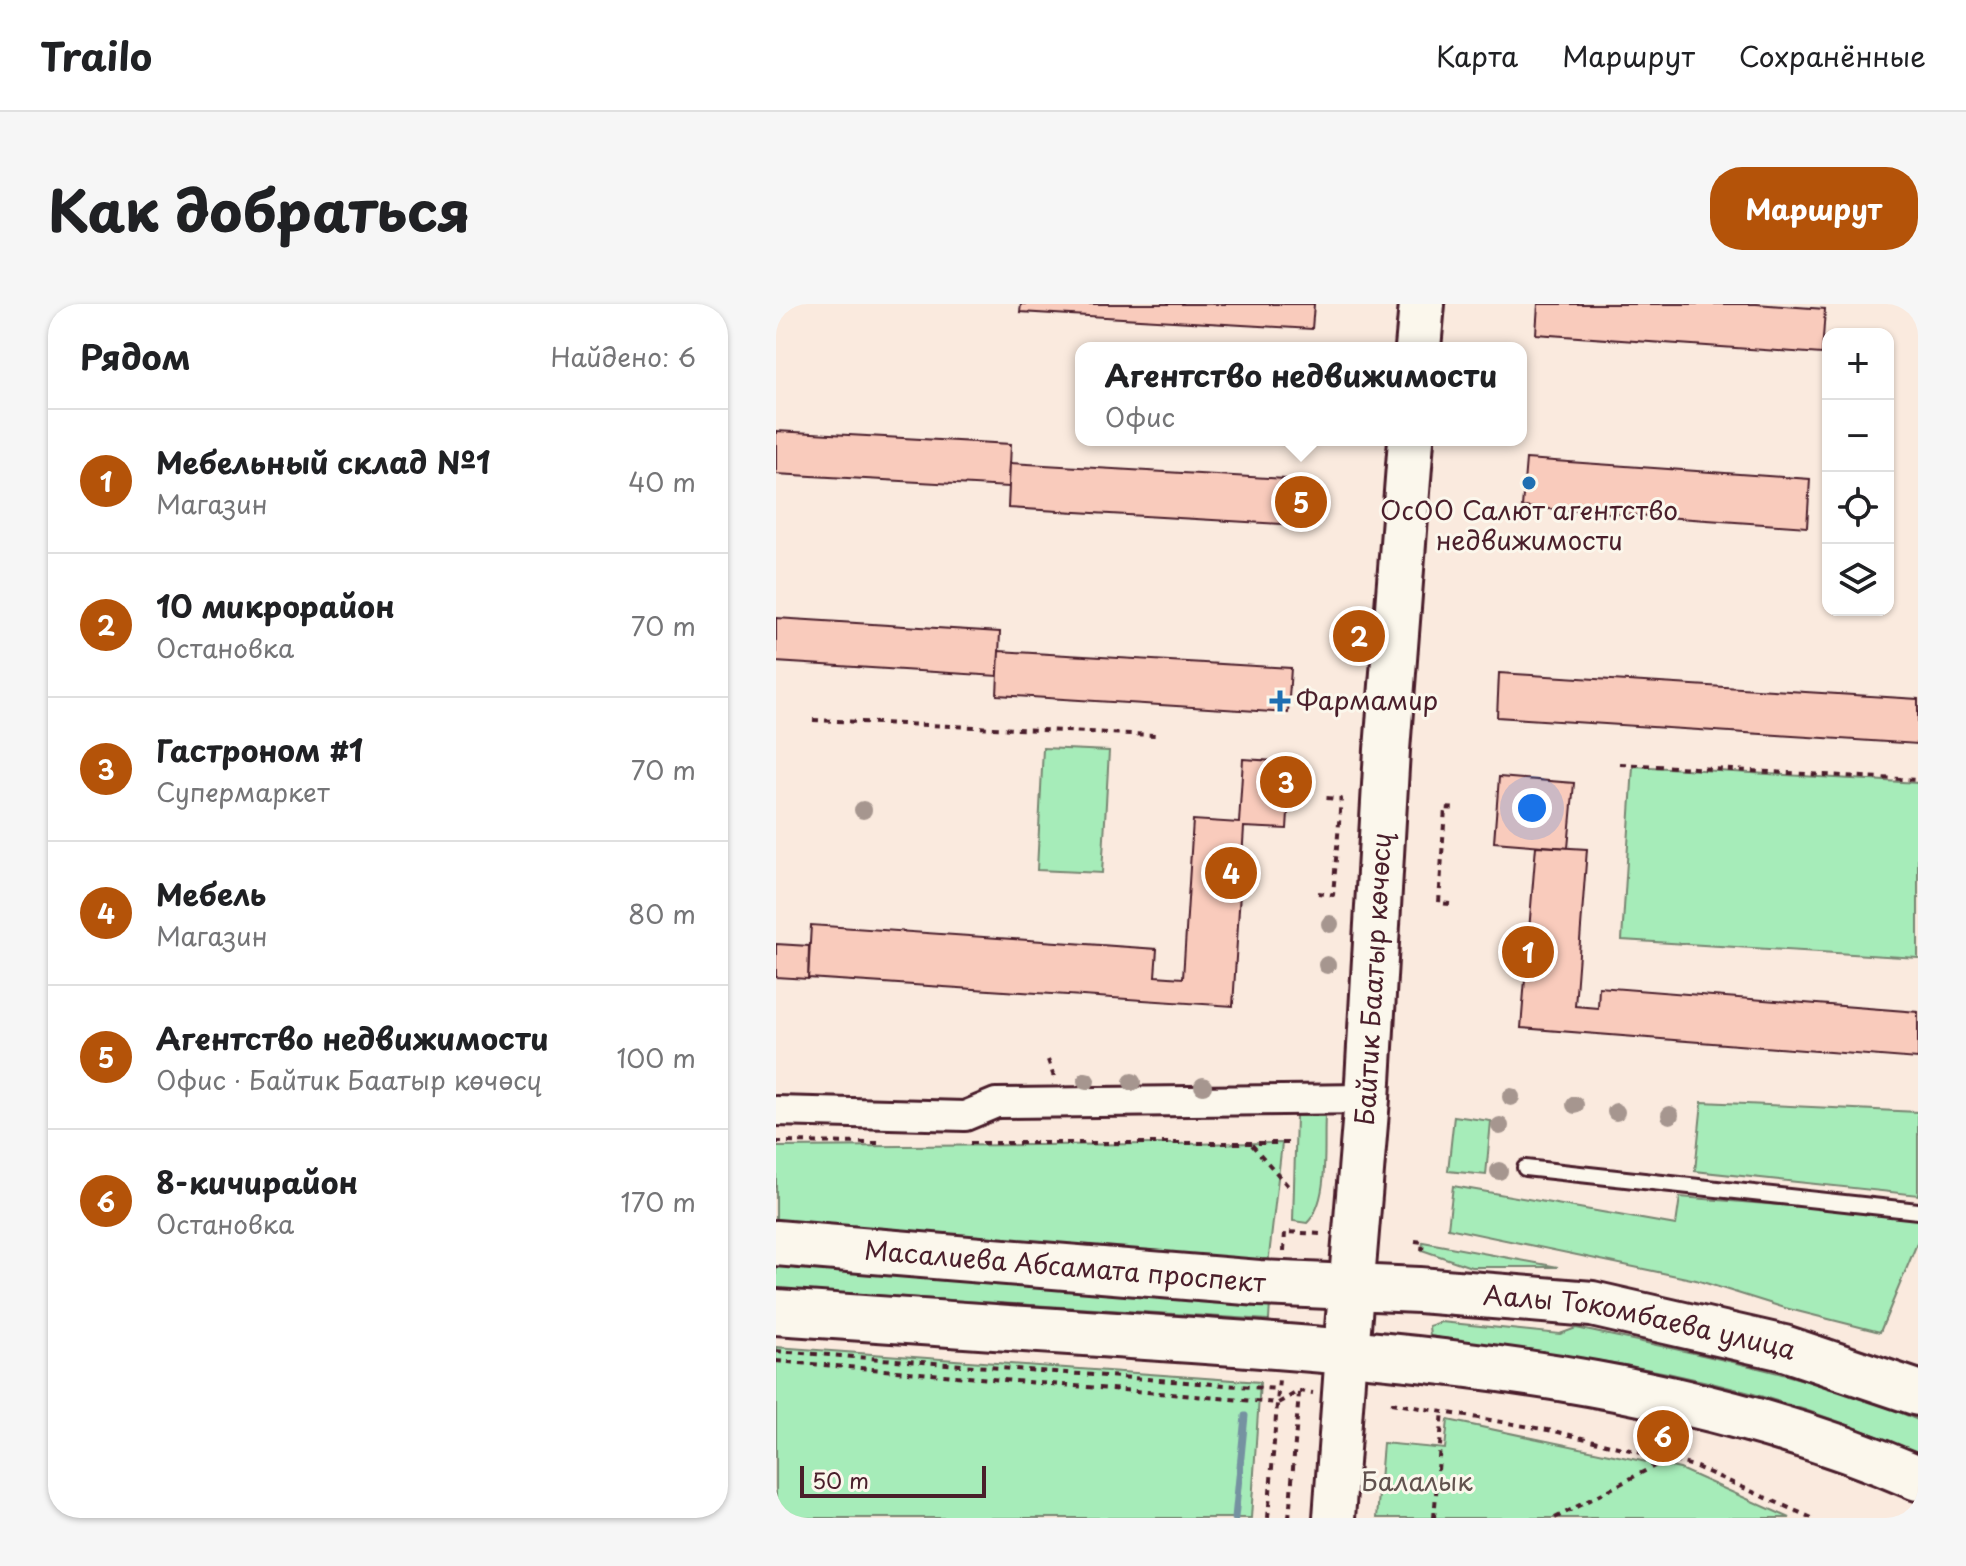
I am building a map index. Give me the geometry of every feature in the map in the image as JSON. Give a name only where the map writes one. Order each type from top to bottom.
[{"type":"main road","points":[[1419,342],[1422,304]]},
{"type":"main road","name":"Байтик Баатыр көчөсү","points":[[1334,1518],[1367,1099],[1387,750],[1411,446]]},
{"type":"main road","name":"Масалиева Абсамата проспект","points":[[776,1243],[1259,1283],[1353,1287]]},
{"type":"main road","name":"Аалы Токомбаева улица","points":[[1353,1287],[1592,1304],[1784,1348],[1916,1386]]},
{"type":"main road","points":[[776,1312],[1447,1360],[1668,1398],[1785,1429],[1918,1478]]},
{"type":"street","points":[[776,1111],[965,1116],[996,1103],[1367,1099]]},
{"type":"lane","points":[[1525,1168],[1918,1211]]},
{"type":"path","points":[[813,720],[1155,735]]},
{"type":"path","points":[[1620,764],[1918,780]]},
{"type":"path","points":[[1318,893],[1333,895],[1341,799],[1326,798]]},
{"type":"path","points":[[1450,904],[1439,903],[1445,808],[1458,809]]},
{"type":"path","points":[[1048,1060],[1055,1080]]},
{"type":"path","points":[[776,1142],[887,1143]]},
{"type":"path","points":[[966,1143],[1290,1143]]},
{"type":"path","points":[[1252,1145],[1288,1186]]},
{"type":"path","points":[[1284,1261],[1285,1232],[1328,1235]]},
{"type":"path","points":[[1415,1241],[1423,1242],[1422,1250]]},
{"type":"path","points":[[776,1351],[1278,1389]]},
{"type":"path","points":[[776,1361],[1278,1403],[1299,1391],[1318,1393]]},
{"type":"path","points":[[1268,1518],[1279,1372]]},
{"type":"path","points":[[1289,1518],[1299,1391]]},
{"type":"path","points":[[1408,1405],[1409,1396]]},
{"type":"path","points":[[1391,1403],[1554,1431],[1694,1466],[1812,1518]]},
{"type":"path","points":[[1434,1518],[1443,1410]]},
{"type":"path","points":[[1555,1518],[1668,1460]]},
{"type":"green space","points":[[1043,748],[1109,751],[1102,873],[1037,870]]},
{"type":"green space","points":[[1633,766],[1918,783],[1918,958],[1622,940]]},
{"type":"green space","points":[[1702,1102],[1918,1112],[1918,1195],[1695,1171]]},
{"type":"green space","points":[[1296,1116],[1325,1116],[1322,1187],[1314,1213],[1307,1223],[1293,1221]]},
{"type":"green space","points":[[1454,1116],[1491,1121],[1486,1175],[1448,1171]]},
{"type":"green space","points":[[1282,1143],[1268,1265],[776,1226],[776,1147]]},
{"type":"green space","points":[[1453,1186],[1676,1225],[1680,1197],[1918,1216],[1918,1241],[1880,1332],[1785,1308],[1696,1280],[1448,1228]]},
{"type":"green space","points":[[1423,1242],[1558,1267],[1471,1267],[1422,1250]]},
{"type":"green space","points":[[776,1265],[1270,1303],[1269,1320],[776,1289]]},
{"type":"green space","points":[[1441,1322],[1560,1334],[1576,1328],[1792,1377],[1835,1389],[1918,1420],[1918,1453],[1813,1412],[1704,1381],[1605,1362],[1430,1336],[1429,1326]]},
{"type":"green space","points":[[776,1347],[1260,1382],[1251,1518],[776,1518]]},
{"type":"green space","name":"Балалык","points":[[1448,1420],[1680,1469],[1790,1518],[1377,1518],[1383,1443],[1445,1449]]},
{"type":"building","points":[[1021,304],[1314,304],[1312,329],[1020,312]]},
{"type":"building","points":[[1538,304],[1756,304],[1825,309],[1822,354],[1536,334]]},
{"type":"building","points":[[776,431],[1011,444],[1009,487],[776,474]]},
{"type":"building","points":[[1526,459],[1810,479],[1807,527],[1522,507]]},
{"type":"building","points":[[1010,463],[1302,480],[1300,525],[1008,508]]},
{"type":"building","points":[[776,618],[1000,632],[998,676],[776,662]]},
{"type":"building","points":[[999,651],[1291,668],[1288,713],[997,695]]},
{"type":"building","points":[[1499,673],[1918,699],[1918,744],[1497,717]]},
{"type":"building","points":[[1243,759],[1291,762],[1287,829],[1244,827],[1233,1006],[808,978],[811,925],[1157,949],[1155,976],[1183,978],[1193,820],[1239,823]]},
{"type":"building","points":[[1499,777],[1574,783],[1568,848],[1494,842]]},
{"type":"building","points":[[1536,846],[1587,849],[1575,1006],[1598,1008],[1599,987],[1918,1012],[1918,1059],[1521,1028]]},
{"type":"building","points":[[776,944],[809,946],[808,979],[776,977]]},
{"type":"waterway","points":[[1235,1518],[1245,1416]]},
{"type":"place","name":"ОсОО Салют агентство недвижимости","points":[[1529,483]]},
{"type":"place","name":"Агентство недвижимости","points":[[1301,502]]},
{"type":"place","name":"10 микрорайон","points":[[1359,636]]},
{"type":"place","name":"Фармамир","points":[[1280,701]]},
{"type":"place","name":"Гастроном #1","points":[[1286,782]]},
{"type":"place","name":"Мебель","points":[[1231,873]]},
{"type":"place","name":"Мебельный склад №1","points":[[1528,952]]},
{"type":"place","name":"8-кичирайон","points":[[1663,1436]]}]
